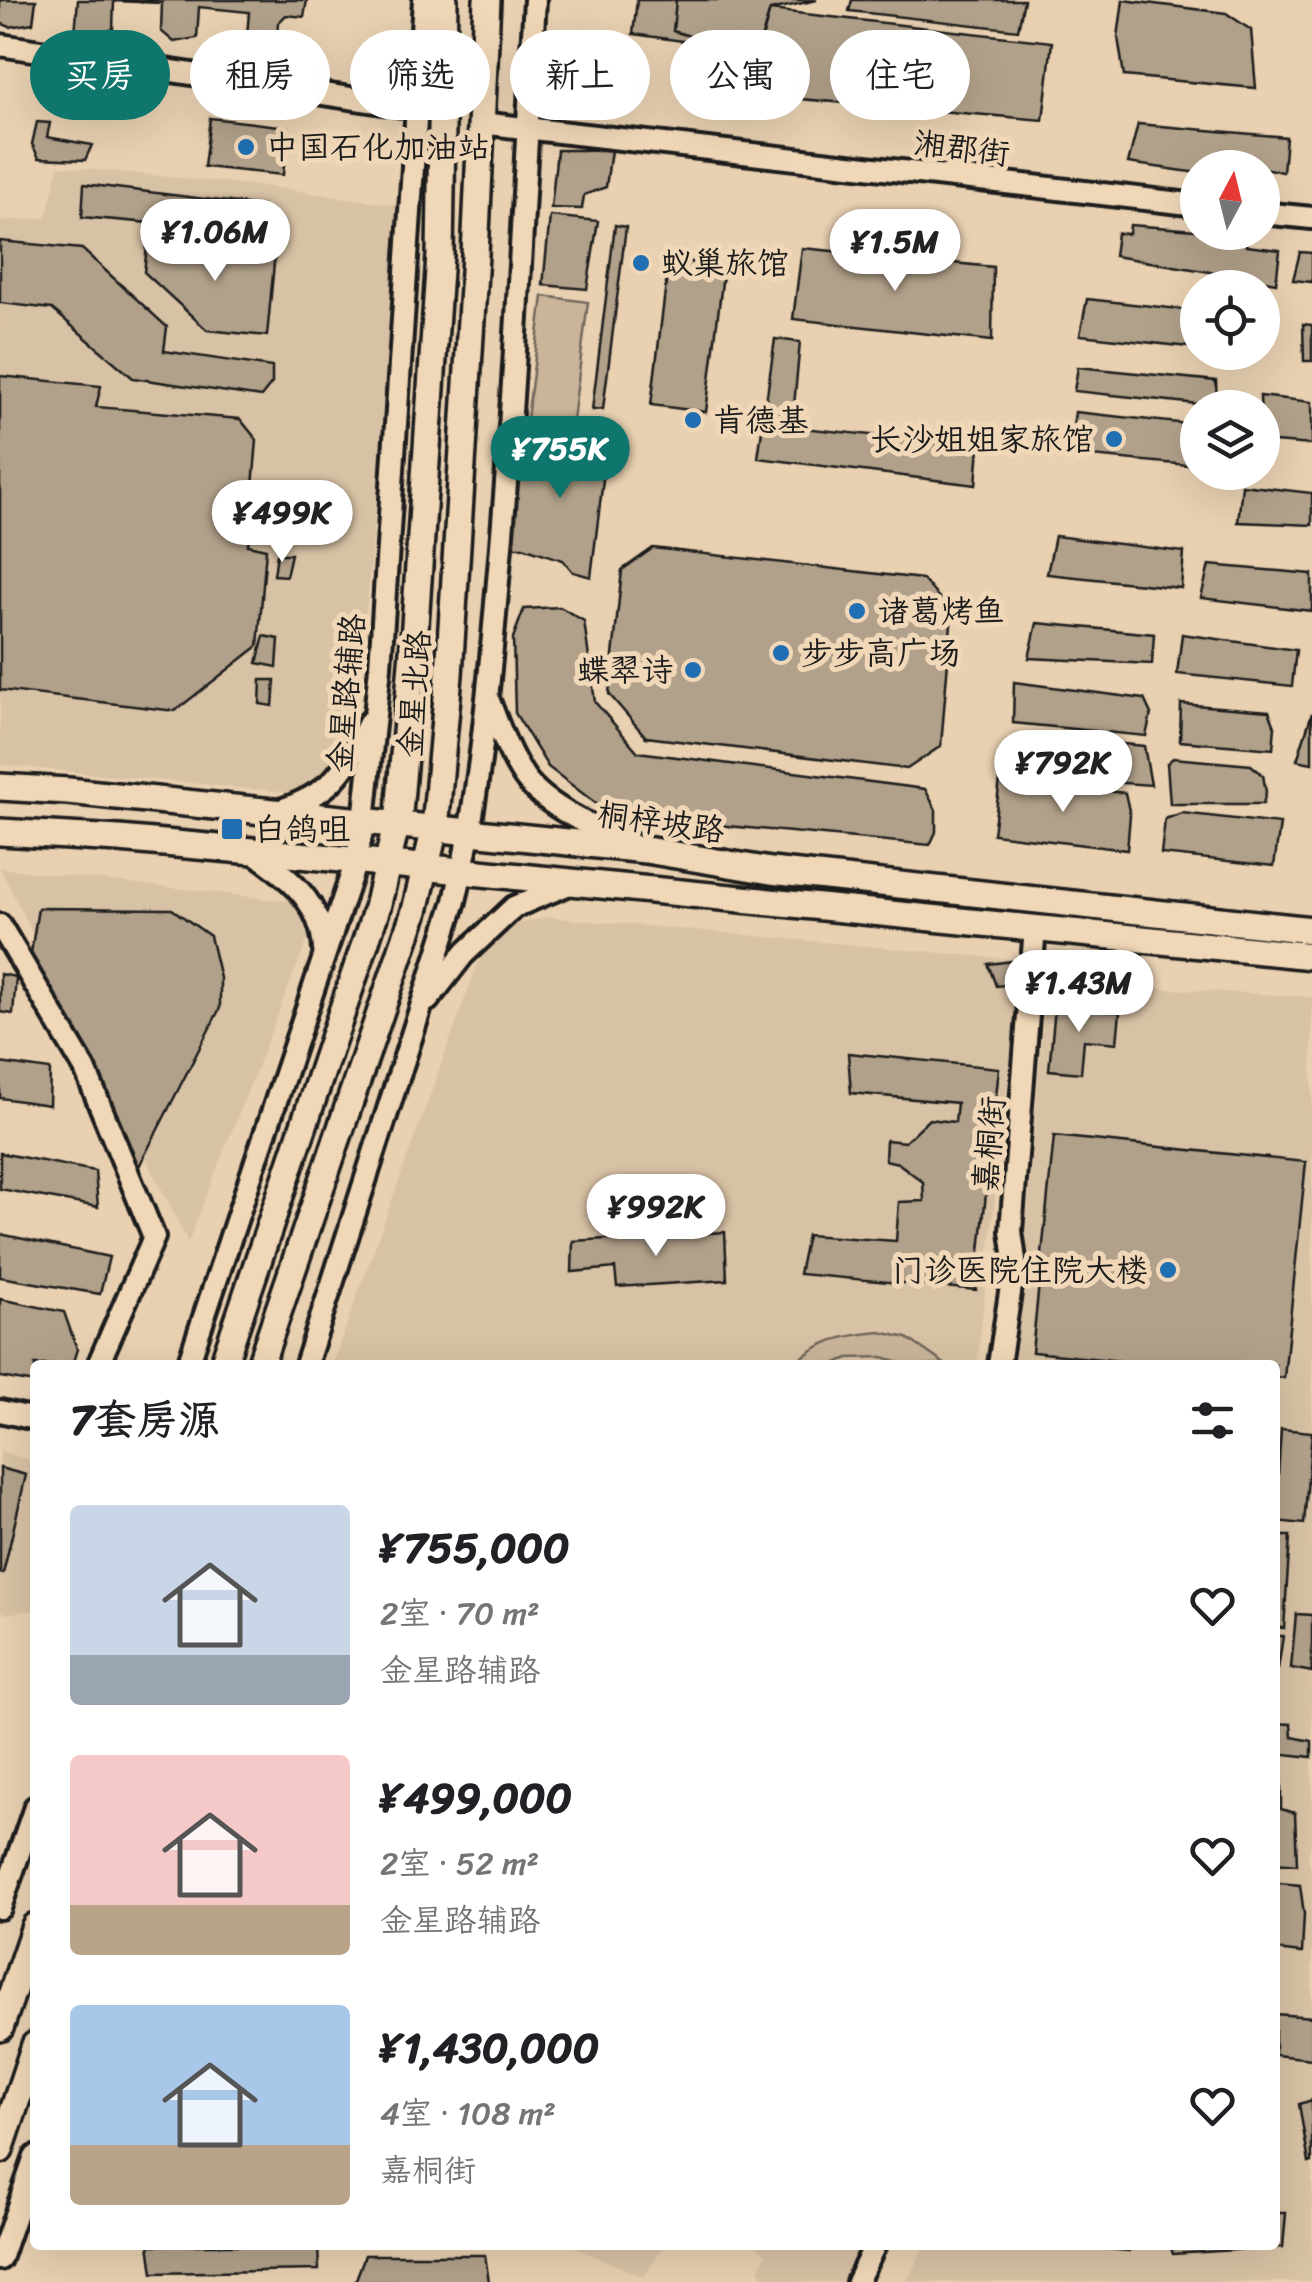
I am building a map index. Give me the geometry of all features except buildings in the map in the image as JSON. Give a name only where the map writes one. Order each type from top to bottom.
[{"type":"main road","name":"金星北路","points":[[440,30],[444,0]]},
{"type":"main road","name":"金星北路","points":[[262,1360],[427,869],[435,828],[449,675],[487,0]]},
{"type":"main road","name":"金星北路","points":[[225,1360],[388,865],[396,824],[414,640],[440,254],[430,120]]},
{"type":"main road","name":"桐梓坡路","points":[[0,787],[646,850],[771,871],[1312,930]]},
{"type":"main road","name":"桐梓坡路","points":[[0,832],[252,851],[1312,956]]},
{"type":"main road","points":[[0,2028],[8,1979],[30,1936]]},
{"type":"main road","points":[[0,2150],[30,2060]]},
{"type":"street","name":"金星路辅路","points":[[424,0],[425,30]]},
{"type":"street","points":[[308,1360],[421,1009],[462,873],[469,832],[504,522],[535,0]]},
{"type":"street","points":[[0,45],[350,98]]},
{"type":"street","name":"金星路辅路","points":[[190,1360],[356,861],[364,821],[428,120]]},
{"type":"street","name":"湘郡街","points":[[481,123],[1180,203]]},
{"type":"street","points":[[1280,214],[1312,218]]},
{"type":"street","points":[[487,698],[527,781],[580,822],[646,850]]},
{"type":"street","points":[[274,812],[327,789],[351,758],[376,710]]},
{"type":"street","points":[[252,851],[291,878],[313,907],[323,930],[324,956]]},
{"type":"street","points":[[421,1009],[463,955],[514,906],[570,884]]},
{"type":"street","points":[[0,926],[85,1069],[154,1237],[100,1360]]},
{"type":"street","name":"嘉桐街","points":[[1001,1360],[1015,1260],[1012,1231],[1036,926]]},
{"type":"street","points":[[0,1411],[30,1419]]},
{"type":"street","points":[[0,1908],[30,1821]]},
{"type":"street","points":[[0,2259],[30,2172]]},
{"type":"street","points":[[857,2282],[873,2250]]},
{"type":"shaded area","points":[[59,166],[271,187],[397,205],[390,349],[355,734],[305,794],[0,765],[0,221],[46,218]]},
{"type":"shaded area","points":[[543,296],[588,302],[572,428],[527,419]]},
{"type":"shaded area","points":[[0,868],[321,905],[188,1242]]},
{"type":"shaded area","points":[[548,917],[1021,960],[978,1360],[334,1360],[490,930]]},
{"type":"shaded area","points":[[1046,982],[1312,997],[1312,1838],[1308,1857],[1312,1874],[1312,2282],[906,2282],[922,2250],[1280,2250],[1280,1360],[1015,1360]]},
{"type":"shaded area","points":[[880,1332],[907,1338],[939,1360],[800,1360],[834,1340]]},
{"type":"shaded area","points":[[0,1451],[30,1460],[30,1611],[7,1614],[0,1611]]},
{"type":"shaded area","points":[[581,2250],[661,2250],[644,2277]]},
{"type":"shaded area","points":[[761,2250],[871,2250],[855,2282],[769,2282],[759,2270],[766,2254]]},
{"type":"place","name":"中国石化加油站","points":[[246,147]]},
{"type":"place","name":"蚁巢旅馆","points":[[641,263]]},
{"type":"place","name":"肯德基","points":[[693,420]]},
{"type":"place","name":"长沙姐姐家旅馆","points":[[1114,439]]},
{"type":"place","name":"诸葛烤鱼","points":[[857,611]]},
{"type":"place","name":"步步高广场","points":[[781,653]]},
{"type":"place","name":"蝶翠诗","points":[[693,670]]},
{"type":"place","name":"白鸽咀","points":[[232,829]]},
{"type":"place","name":"门诊医院住院大楼","points":[[1168,1270]]}]
